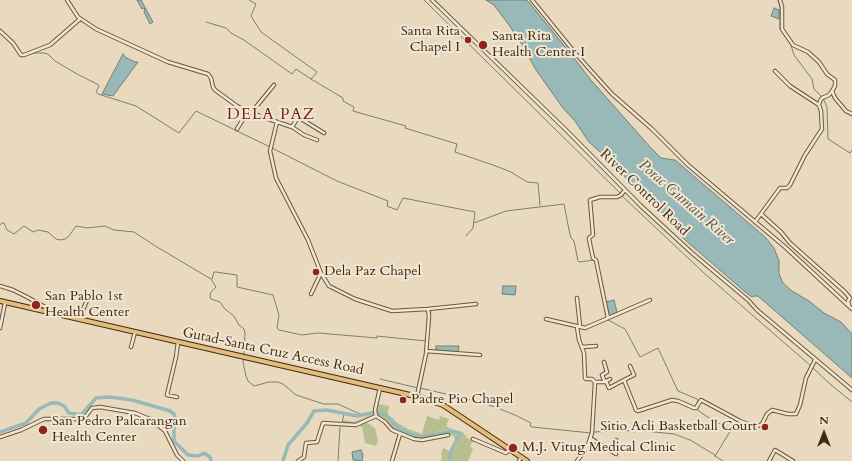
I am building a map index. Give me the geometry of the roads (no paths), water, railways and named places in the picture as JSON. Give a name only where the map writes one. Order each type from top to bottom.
[{"type":"main road","name":"Gutad-Santa Cruz Access Road","points":[[0,302],[417,396],[443,405],[510,449],[520,459],[527,461]]},
{"type":"street","points":[[67,0],[80,20],[107,35],[161,59],[208,74],[215,90],[237,106],[251,113],[292,127],[304,135],[317,140]]},
{"type":"street","name":"River Control Road","points":[[432,0],[566,130],[641,206],[692,253],[815,360],[852,390]]},
{"type":"street","points":[[532,0],[576,54],[612,94],[652,129],[688,165],[786,247],[852,309]]},
{"type":"street","points":[[780,0],[782,7],[782,29],[793,45],[808,52],[819,62],[827,74],[835,80],[835,86],[832,92],[822,98],[819,106]]},
{"type":"street","points":[[0,31],[14,43],[21,55],[24,55],[50,45],[80,20]]},
{"type":"street","points":[[755,222],[780,188],[787,188],[805,155],[822,129],[821,111],[819,106],[793,88],[775,71]]},
{"type":"street","points":[[251,113],[274,85]]},
{"type":"street","points":[[832,92],[836,100],[846,111],[852,114]]},
{"type":"street","points":[[237,129],[248,111]]},
{"type":"street","points":[[292,127],[298,117],[324,133]]},
{"type":"street","points":[[277,122],[270,151],[273,170],[280,188],[308,240],[321,273],[329,286],[355,299],[392,311],[476,304]]},
{"type":"street","points":[[607,319],[596,260],[593,258],[589,239],[593,235],[590,200],[617,197],[625,190]]},
{"type":"street","points":[[761,214],[781,232],[790,243],[846,292],[850,298],[848,301],[849,306]]},
{"type":"street","points":[[311,294],[321,273]]},
{"type":"street","points":[[0,286],[13,290],[27,297],[45,308],[47,312]]},
{"type":"street","points":[[79,319],[88,298]]},
{"type":"street","points":[[577,298],[579,340],[582,347],[585,378],[592,379],[595,382],[607,381]]},
{"type":"street","points":[[546,319],[586,327],[650,300]]},
{"type":"street","points":[[0,328],[5,303]]},
{"type":"street","points":[[417,396],[426,351],[429,316],[428,308]]},
{"type":"street","points":[[131,347],[135,332]]},
{"type":"street","points":[[177,397],[167,395],[178,342]]},
{"type":"street","points":[[582,347],[596,346]]},
{"type":"street","points":[[426,351],[480,355]]},
{"type":"street","points":[[624,380],[636,410],[638,411],[672,400],[694,408],[701,400],[740,421],[758,427],[762,424],[767,414],[772,410],[788,414],[796,414],[800,405],[806,378],[815,360]]},
{"type":"street","points":[[604,362],[607,372],[602,375],[607,381],[609,388],[634,375],[630,366]]},
{"type":"street","points":[[577,461],[587,448],[590,438],[595,382]]},
{"type":"street","points":[[376,413],[380,387]]},
{"type":"street","points":[[0,436],[21,430],[44,419],[82,419],[92,408],[100,407],[135,413],[152,420],[165,431],[177,455],[183,461]]},
{"type":"street","points":[[376,413],[392,430],[400,434],[419,440],[448,436]]},
{"type":"street","points":[[298,461],[304,457],[306,443],[317,442],[323,423],[356,425],[376,413]]},
{"type":"street","points":[[392,461],[400,434]]},
{"type":"street","points":[[590,438],[615,453],[616,440]]},
{"type":"street","points":[[472,439],[506,453],[510,449]]},
{"type":"street","points":[[769,461],[775,450],[791,461]]},
{"type":"water","points":[[137,0],[141,0],[153,22],[150,24],[144,12],[145,9],[142,9]]},
{"type":"water","name":"Porac Gumain River","points":[[486,0],[527,0],[590,79],[661,158],[675,160],[765,237],[774,248],[779,261],[779,274],[783,283],[824,313],[841,322],[852,334],[852,378],[758,296],[752,297],[744,291],[684,239],[665,216],[589,142],[536,70],[509,25],[494,5]]},
{"type":"water","points":[[774,8],[779,10],[779,19],[771,16]]},
{"type":"water","points":[[123,54],[125,57],[138,62],[113,96],[102,94]]},
{"type":"water","points":[[503,286],[516,286],[515,295],[502,294]]},
{"type":"water","points":[[614,300],[617,312],[609,317],[606,302]]},
{"type":"water","points":[[436,346],[459,346],[458,352],[436,350]]},
{"type":"water","points":[[361,450],[363,455],[362,461],[353,460],[352,452]]},
{"type":"waterway","points":[[249,0],[256,4],[251,16],[261,32],[317,72],[311,79],[343,98],[343,101],[354,107],[353,111],[406,126],[405,128],[457,144],[455,152],[511,172],[527,182],[538,183],[540,205]]},
{"type":"waterway","points":[[424,0],[621,194]]},
{"type":"waterway","points":[[778,0],[780,7],[780,29],[791,45],[794,55],[812,79],[814,89],[823,98],[827,107],[828,139],[850,153],[852,150]]},
{"type":"waterway","points":[[206,22],[226,28],[231,33],[244,40],[292,74],[296,69],[311,79]]},
{"type":"waterway","points":[[33,53],[48,54],[55,61],[97,84],[99,86],[96,92],[98,94],[136,106],[179,133],[196,111],[270,147]]},
{"type":"waterway","points":[[272,148],[337,181],[388,201],[387,206],[397,210],[403,198],[475,212],[473,228],[466,236]]},
{"type":"waterway","points":[[622,196],[704,273],[811,366]]},
{"type":"waterway","points":[[474,223],[506,211],[564,204],[569,230],[571,238],[574,241],[578,261],[595,260]]},
{"type":"waterway","points":[[0,225],[4,223],[7,230],[14,234],[24,226],[33,232],[38,230],[48,232],[56,239],[61,240],[69,236],[76,226],[87,228],[105,226],[114,230],[134,232],[211,279],[216,287],[211,292],[211,299],[220,302],[244,329],[244,354]]},
{"type":"waterway","points":[[212,279],[214,272],[237,275],[237,287],[273,295],[279,315],[277,328],[279,330],[302,335],[318,333],[377,338],[377,336],[426,341]]},
{"type":"waterway","points":[[428,341],[431,310]]},
{"type":"waterway","points":[[608,320],[625,329],[640,357],[658,348],[678,391],[697,399],[698,401],[696,405]]},
{"type":"waterway","points":[[244,358],[243,362],[246,376],[248,381],[254,386],[269,382],[278,382],[283,384],[296,395],[324,404],[338,404],[362,415]]},
{"type":"waterway","points":[[813,368],[852,402]]},
{"type":"waterway","points":[[380,379],[418,388]]},
{"type":"waterway","points":[[420,388],[495,407],[531,423],[530,426],[532,427],[591,433]]},
{"type":"waterway","points":[[0,432],[26,423],[39,409],[51,403],[58,403],[64,406],[69,413],[81,415],[96,398],[109,397],[132,400],[170,411],[174,414],[176,420],[174,441],[188,455],[198,456],[204,453],[210,457],[211,461]]},
{"type":"waterway","points":[[695,408],[731,430],[715,456]]},
{"type":"waterway","points":[[283,461],[288,445],[307,423],[314,411],[327,410],[357,416],[377,412],[386,415],[392,420],[397,428],[422,437],[452,431],[460,433],[451,451],[450,461]]},
{"type":"waterway","points":[[342,423],[344,414]]},
{"type":"waterway","points":[[338,461],[340,427]]},
{"type":"waterway","points":[[593,432],[617,431],[619,429],[635,432],[636,430],[674,434],[690,440],[723,461]]},
{"type":"place","name":"Santa Rita Chapel I","points":[[468,40]]},
{"type":"place","name":"Santa Rita Health Center I","points":[[483,45]]},
{"type":"place","name":"Dela Paz Chapel","points":[[316,272]]},
{"type":"place","name":"San Pablo 1st Health Center","points":[[36,305]]},
{"type":"place","name":"Padre Pio Chapel","points":[[403,400]]},
{"type":"place","name":"Sitio Acli Basketball Court","points":[[765,427]]},
{"type":"place","name":"San Pedro Palcarangan Health Center","points":[[43,430]]},
{"type":"place","name":"M.J. Vitug Medical Clinic","points":[[513,448]]},
{"type":"district","name":"DELA PAZ","points":[[271,115]]}]
